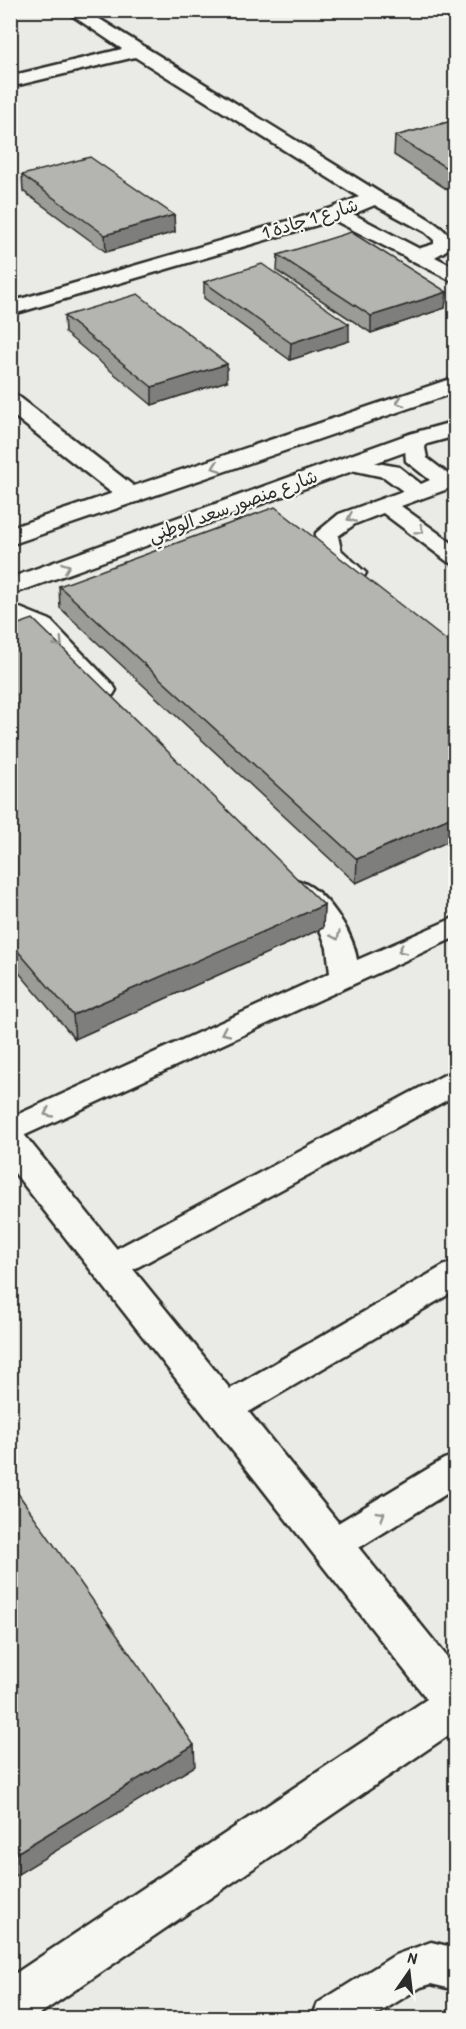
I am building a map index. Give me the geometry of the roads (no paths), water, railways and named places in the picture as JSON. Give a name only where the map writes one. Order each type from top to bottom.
[{"type":"street","name":"شارع 1 جادة 1","points":[[72,10],[375,198]]},
{"type":"street","points":[[10,82],[136,51]]},
{"type":"street","name":"شارع 1 جادة 1","points":[[10,309],[336,213],[375,198]]},
{"type":"street","points":[[336,213],[456,277]]},
{"type":"street","name":"شارع منصور سعد الوطني","points":[[10,537],[456,384]]},
{"type":"street","points":[[10,401],[131,496]]},
{"type":"street","name":"شارع منصور سعد الوطني","points":[[10,587],[418,439],[456,428]]},
{"type":"street","points":[[10,1141],[456,1704],[10,2006]]},
{"type":"lane","points":[[375,198],[431,228],[443,238],[444,243],[440,248],[414,256]]},
{"type":"lane","points":[[418,439],[415,454],[417,461],[451,480]]},
{"type":"lane","points":[[349,464],[390,472],[418,492]]},
{"type":"lane","points":[[376,590],[332,555],[325,540],[327,533],[336,525],[385,504],[451,480]]},
{"type":"lane","points":[[385,504],[456,557]]},
{"type":"lane","points":[[10,611],[42,625],[124,711]]},
{"type":"lane","points":[[281,874],[331,925],[341,946],[344,977]]},
{"type":"lane","points":[[10,1131],[456,926]]},
{"type":"lane","points":[[110,1267],[456,1082]]},
{"type":"lane","points":[[223,1410],[456,1274]]},
{"type":"lane","points":[[331,1546],[456,1470]]},
{"type":"lane","points":[[333,2019],[410,1970],[431,1963],[456,1969]]}]
